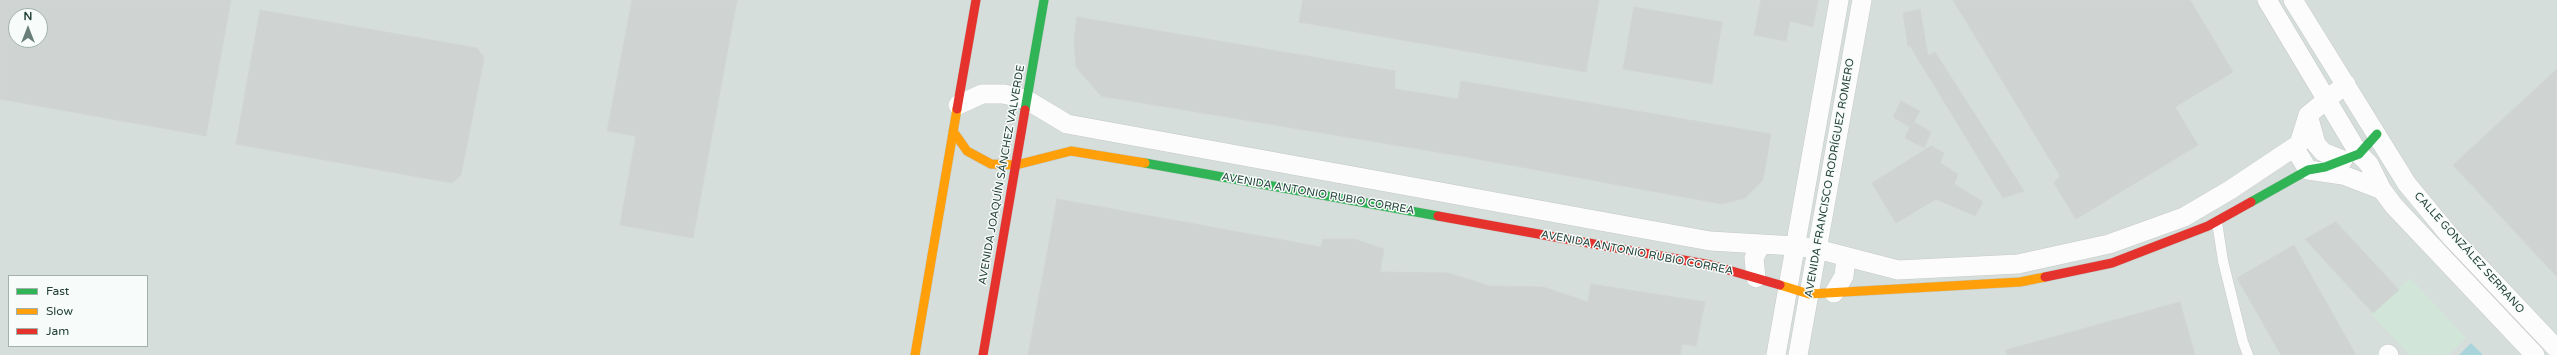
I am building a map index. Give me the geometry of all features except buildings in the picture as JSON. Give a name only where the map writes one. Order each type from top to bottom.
[{"type":"street","points":[[916,355],[976,0]]},
{"type":"street","name":"AVENIDA JOAQUÍN SÁNCHEZ VALVERDE","points":[[983,355],[1044,0]]},
{"type":"street","name":"AVENIDA FRANCISCO RODRÍGUEZ ROMERO","points":[[1776,355],[1839,0]]},
{"type":"street","name":"AVENIDA FRANCISCO RODRÍGUEZ ROMERO","points":[[1798,355],[1862,0]]},
{"type":"street","name":"CALLE GONZÁLEZ SERRANO","points":[[2267,0],[2327,100],[2357,159],[2394,206],[2535,355]]},
{"type":"street","name":"CALLE GONZÁLEZ SERRANO","points":[[2293,0],[2407,184],[2436,219],[2557,349]]},
{"type":"street","points":[[958,105],[982,94],[1004,94],[1027,100],[1067,124],[1710,241],[1795,246],[1817,249],[1898,270],[2018,264],[2109,244],[2184,217],[2299,144],[2308,115],[2346,84]]},
{"type":"street","points":[[2308,115],[2316,144],[2323,152],[2357,159]]},
{"type":"street","name":"AVENIDA ANTONIO RUBIO CORREA","points":[[953,131],[968,152],[991,164],[1016,165],[1070,152],[1214,175],[1711,265],[1809,294],[2020,282],[2112,263],[2213,224],[2308,170],[2357,159],[2377,134]]},
{"type":"street","points":[[2294,147],[2308,170],[2342,175],[2382,190]]},
{"type":"street","points":[[2201,207],[2213,224]]},
{"type":"street","points":[[1756,278],[1754,258],[1761,244]]},
{"type":"street","points":[[1834,293],[1844,276],[1846,257]]},
{"type":"street","points":[[1965,267],[1966,286]]},
{"type":"lane","points":[[2213,224],[2243,342],[2248,355]]},
{"type":"shaded area","points":[[0,0],[2557,0],[2557,355],[0,355]]},
{"type":"green space","points":[[2410,278],[2466,338],[2448,355],[2410,355],[2371,314]]},
{"type":"water","points":[[2471,343],[2483,355],[2459,355]]},
{"type":"traffic: fast","points":[[1025,110],[1044,0]]},
{"type":"traffic: fast","points":[[2251,202],[2308,170],[2325,167],[2359,154],[2377,134]]},
{"type":"traffic: fast","points":[[1145,163],[1438,216]]},
{"type":"traffic: slow","points":[[915,355],[957,109]]},
{"type":"traffic: slow","points":[[953,131],[967,151],[991,164],[1016,165],[1071,151],[1145,163]]},
{"type":"traffic: slow","points":[[1780,285],[1809,294],[2020,282],[2045,277]]},
{"type":"traffic: jam","points":[[957,109],[976,0]]},
{"type":"traffic: jam","points":[[983,355],[1025,110]]},
{"type":"traffic: jam","points":[[2045,277],[2112,263],[2208,226],[2251,202]]},
{"type":"traffic: jam","points":[[1438,216],[1711,265],[1780,285]]}]
